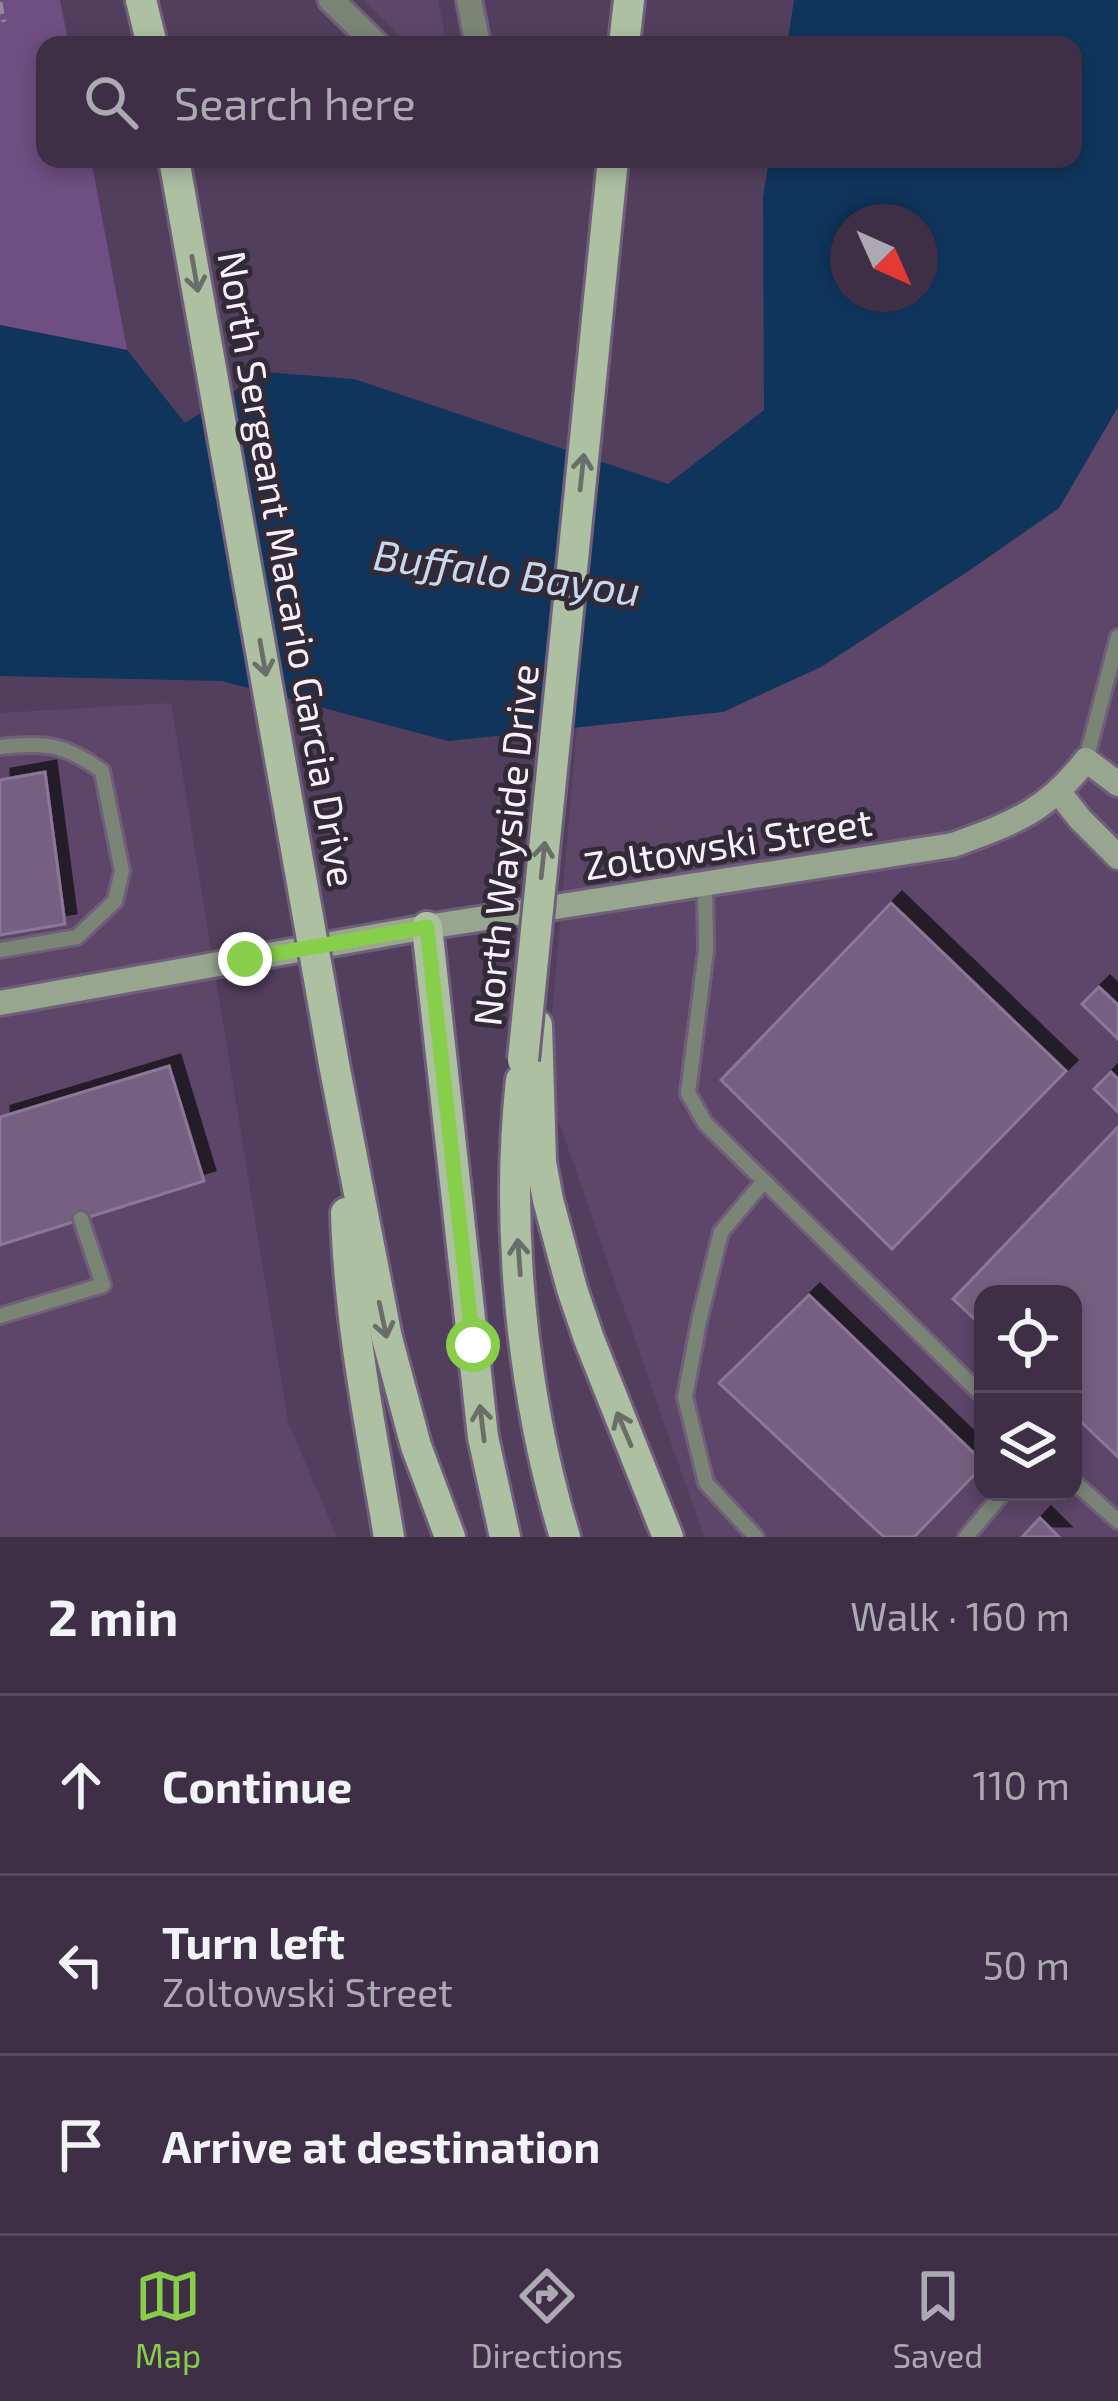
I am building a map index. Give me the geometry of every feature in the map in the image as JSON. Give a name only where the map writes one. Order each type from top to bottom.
[{"type":"main road","points":[[141,0],[150,36]]},
{"type":"main road","points":[[625,36],[628,0]]},
{"type":"main road","name":"North Sergeant Macario Garcia Drive","points":[[177,168],[344,1123]]},
{"type":"main road","name":"North Wayside Drive","points":[[565,1537],[541,1440],[522,1300],[516,1129],[530,1064],[536,937],[612,168]]},
{"type":"main road","points":[[427,927],[483,1437],[506,1537]]},
{"type":"main road","points":[[530,1064],[548,1200],[572,1289],[668,1537]]},
{"type":"main road","points":[[344,1123],[347,1258],[388,1537]]},
{"type":"main road","points":[[344,1123],[387,1337],[416,1446],[450,1537]]},
{"type":"street","points":[[331,0],[368,36]]},
{"type":"street","points":[[469,0],[476,36]]},
{"type":"street","points":[[1086,760],[1118,784]]},
{"type":"street","name":"Zoltowski Street","points":[[0,1004],[427,927],[953,844],[1041,807],[1086,760]]},
{"type":"street","points":[[1058,791],[1118,857]]},
{"type":"lane","points":[[1086,760],[1118,637]]},
{"type":"lane","points":[[0,747],[38,742],[82,756],[103,771],[122,871],[115,901],[77,937],[0,950]]},
{"type":"lane","points":[[705,884],[706,950],[688,1093],[705,1123],[980,1393]]},
{"type":"lane","points":[[756,1537],[706,1483],[685,1397],[721,1232],[764,1181]]},
{"type":"lane","points":[[0,1316],[103,1285],[82,1219]]},
{"type":"lane","points":[[1082,1489],[1118,1521]]},
{"type":"lane","points":[[966,1537],[996,1501]]},
{"type":"path","points":[[0,2],[4,22]]},
{"type":"shaded area","points":[[0,0],[60,0],[67,36],[36,36],[36,168],[93,168],[127,350],[0,325]]},
{"type":"shaded area","points":[[363,0],[438,0],[445,36],[401,36]]},
{"type":"shaded area","points":[[1118,407],[1118,1537],[704,1537],[546,1085],[577,727],[821,667],[1059,508]]},
{"type":"shaded area","points":[[171,703],[288,1422],[337,1537],[0,1537],[0,713]]},
{"type":"water","name":"Buffalo Bayou","points":[[794,0],[1118,0],[1118,407],[1059,508],[821,667],[723,712],[448,741],[222,681],[0,676],[0,325],[127,350],[185,423],[264,372],[354,379],[668,484],[764,410],[763,197],[768,168],[1082,168],[1082,36],[788,36]]},
{"type":"building","points":[[45,772],[65,924],[0,935],[0,780]]},
{"type":"building","points":[[891,903],[1066,1071],[892,1249],[721,1080]]},
{"type":"building","points":[[1099,987],[1118,1005],[1118,1039],[1082,1004]]},
{"type":"building","points":[[169,1066],[204,1181],[0,1245],[0,1117]]},
{"type":"building","points":[[1111,1072],[1118,1079],[1118,1112],[1094,1089]]},
{"type":"building","points":[[1118,1127],[1118,1457],[1082,1423],[1082,1285],[974,1285],[974,1319],[953,1299]]},
{"type":"building","points":[[809,1295],[974,1453],[974,1475],[914,1537],[884,1537],[719,1383]]},
{"type":"building","points":[[1040,1518],[1059,1537],[1022,1537]]},
{"type":"route","points":[[245,959],[427,927],[473,1345]]}]
